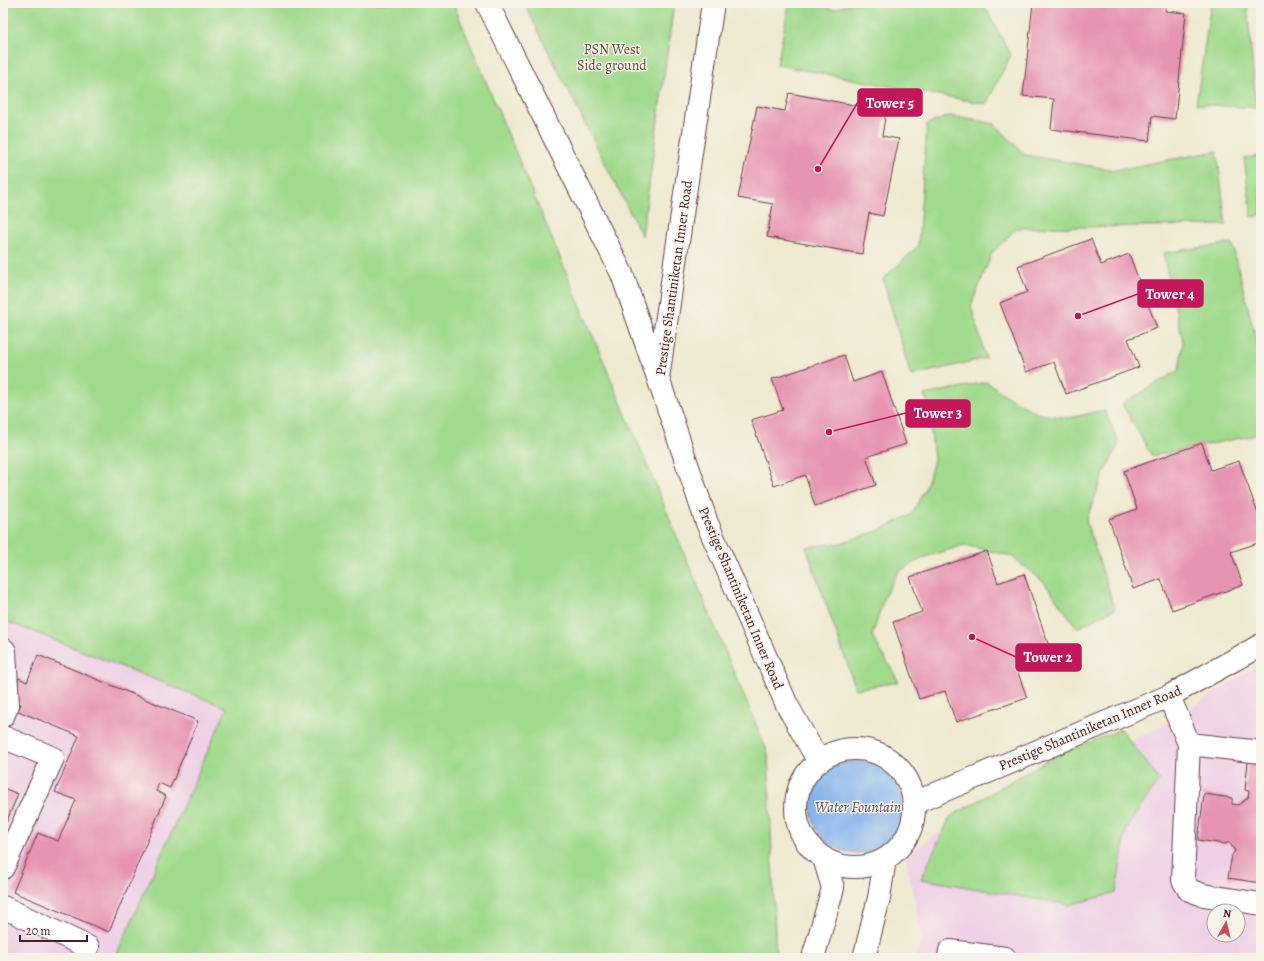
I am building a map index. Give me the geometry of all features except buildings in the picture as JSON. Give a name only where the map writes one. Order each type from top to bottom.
[{"type":"street","points":[[487,3],[622,274],[658,378]]},
{"type":"street","name":"Prestige Shantiniketan Inner Road","points":[[713,3],[658,378],[708,523],[787,705],[819,762]]},
{"type":"street","name":"Prestige Shantiniketan Inner Road","points":[[914,803],[1169,696],[1261,645]]},
{"type":"street","points":[[3,650],[5,651],[8,705],[3,716]]},
{"type":"street","points":[[1169,696],[1189,744],[1183,880],[1190,890],[1203,895],[1261,904]]},
{"type":"street","points":[[3,737],[53,758],[3,868]]},
{"type":"street","points":[[1189,744],[1261,752]]},
{"type":"street","points":[[853,750],[871,752],[882,756],[901,770],[910,786],[914,803],[913,820],[908,836],[898,849],[885,859],[870,865],[855,867],[839,865],[824,858],[812,848],[803,835],[797,820],[796,803],[800,787],[808,773],[819,762],[835,753],[853,750]]},
{"type":"street","points":[[814,958],[833,888],[824,858]]},
{"type":"street","points":[[864,958],[879,898],[885,859]]},
{"type":"street","points":[[3,907],[88,947]]},
{"type":"street","points":[[949,958],[950,950],[1005,958]]},
{"type":"shaded area","points":[[3,620],[227,708],[115,958],[3,958]]},
{"type":"shaded area","points":[[1261,663],[1261,958],[913,958],[923,941],[906,858],[935,834],[957,831],[1171,721]]},
{"type":"green space","points":[[3,3],[453,3],[768,753],[776,958],[115,958],[227,708],[3,620]]},
{"type":"green space","name":"PSN West Side ground","points":[[524,3],[674,3],[642,236]]},
{"type":"green space","points":[[789,3],[821,3],[831,10],[854,3],[983,3],[1011,55],[986,104],[777,65]]},
{"type":"green space","points":[[1211,3],[1247,3],[1256,108],[1196,104]]},
{"type":"green space","points":[[950,116],[995,124],[1025,155],[1115,170],[1217,151],[1226,225],[1017,228],[992,253],[971,306],[986,358],[911,376],[883,279],[918,246],[927,124]]},
{"type":"green space","points":[[1261,156],[1261,215],[1252,217],[1244,158]]},
{"type":"green space","points":[[1232,243],[1261,360],[1261,434],[1152,456],[1122,404],[1179,370],[1183,341],[1163,253]]},
{"type":"green space","points":[[987,382],[1011,399],[1039,414],[1069,418],[1104,410],[1119,443],[1104,473],[1086,521],[1115,609],[1077,628],[1044,582],[1011,556],[964,545],[925,557],[898,572],[885,595],[872,636],[899,682],[856,689],[806,547],[841,543],[878,531],[912,514],[926,487],[934,460],[928,403],[924,395]]},
{"type":"green space","points":[[1121,729],[1159,780],[1126,829],[1116,893],[1069,905],[921,879],[950,817],[1046,761]]},
{"type":"water","name":"Water Fountain","points":[[857,761],[875,764],[890,774],[900,789],[903,807],[900,825],[890,840],[875,850],[857,853],[839,850],[824,840],[814,825],[811,807],[814,789],[824,774],[839,764]]},
{"type":"place","name":"Tower 5","points":[[818,169]]},
{"type":"place","name":"Tower 4","points":[[1078,316]]},
{"type":"place","name":"Tower 3","points":[[829,432]]},
{"type":"place","name":"Tower 2","points":[[972,637]]}]
